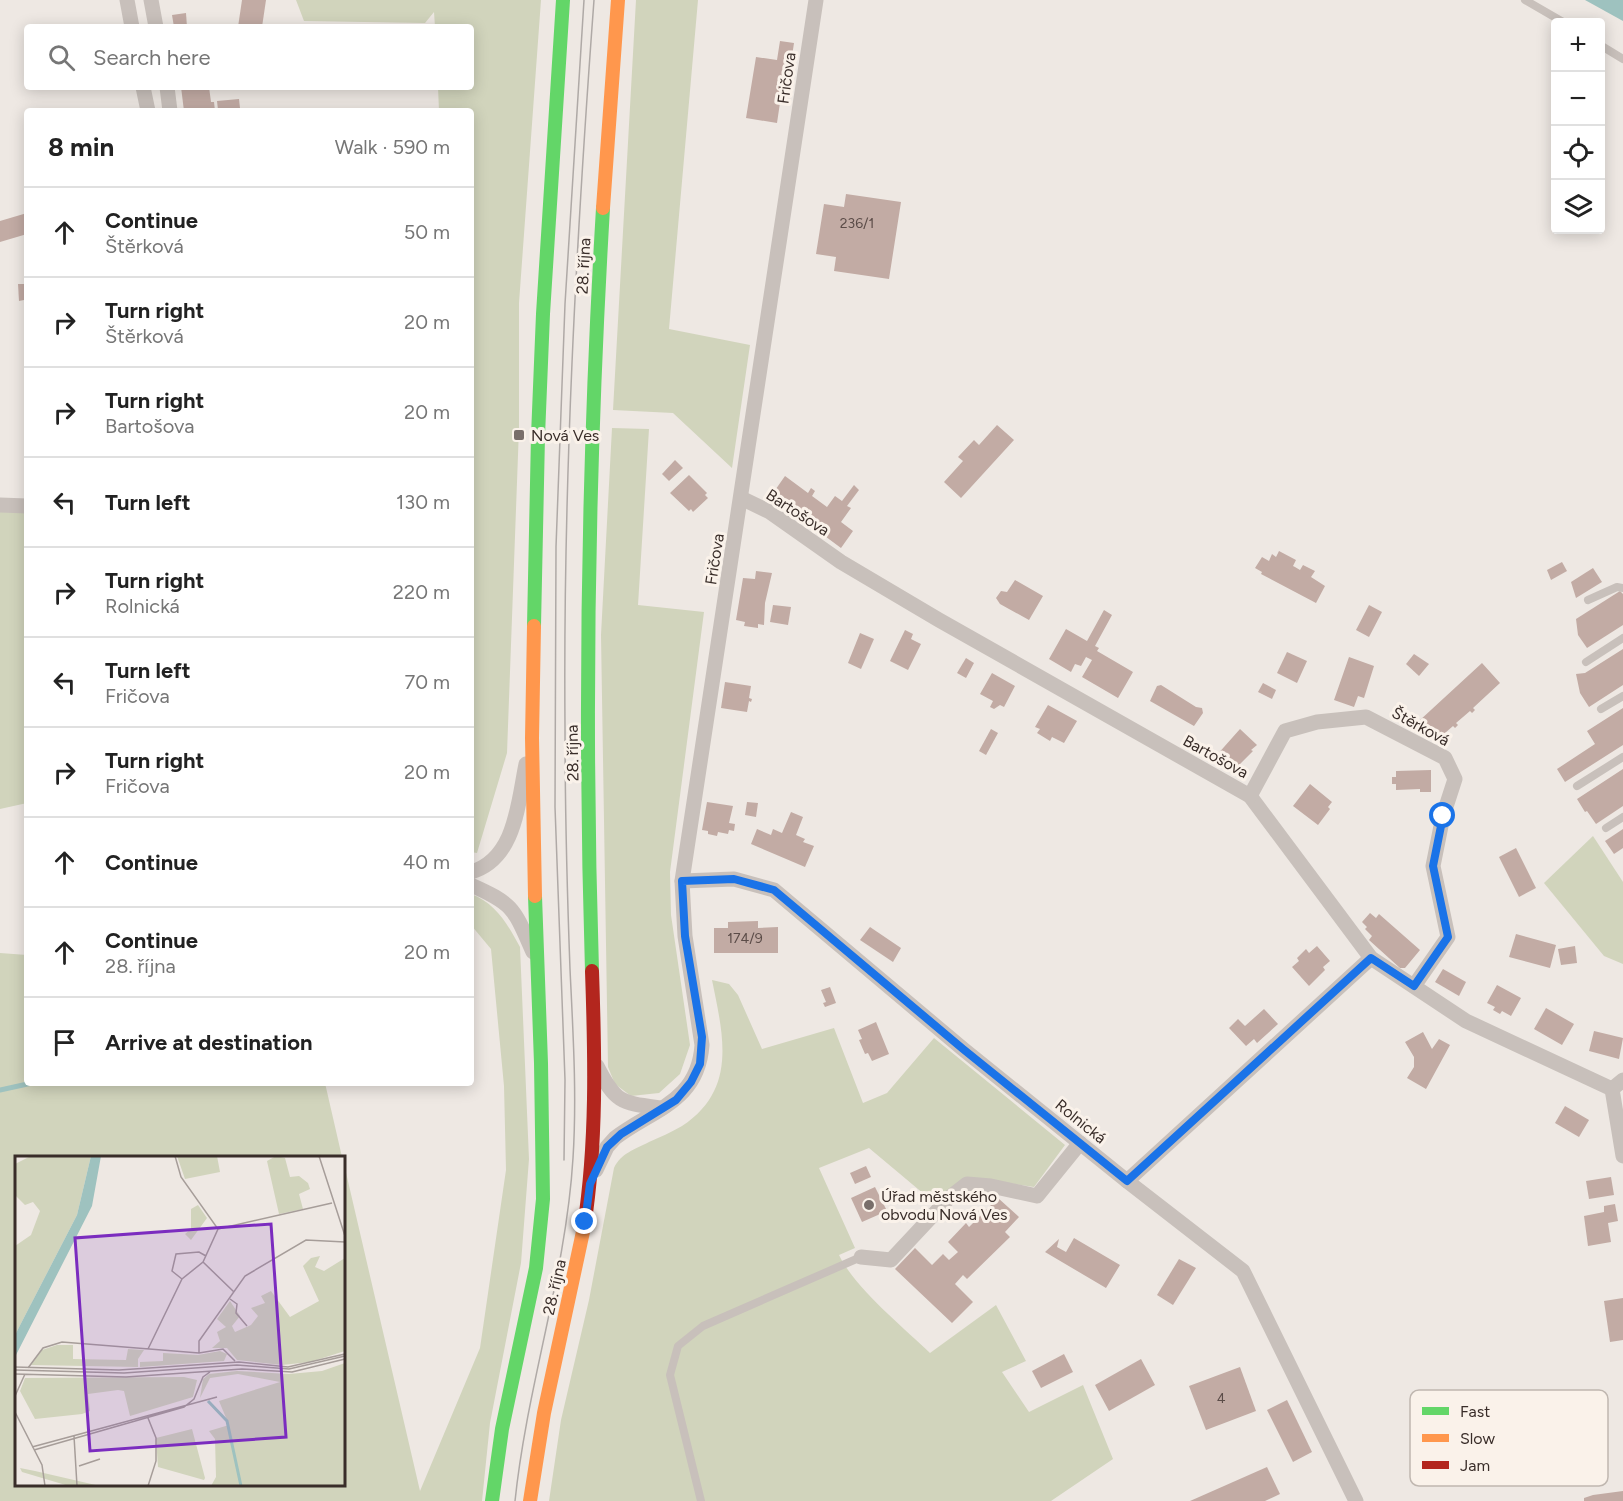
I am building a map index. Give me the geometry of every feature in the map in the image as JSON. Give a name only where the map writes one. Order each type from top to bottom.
[{"type":"main road","name":"28. října","points":[[492,1501],[502,1429],[536,1268],[543,1199],[532,738],[538,436],[543,314],[563,0]]},
{"type":"main road","name":"28. října","points":[[530,1501],[537,1441],[576,1266],[590,1184],[594,1120],[595,1061],[589,760],[591,504],[600,257],[618,0]]},
{"type":"street","points":[[127,0],[131,24]]},
{"type":"street","points":[[151,0],[155,24]]},
{"type":"street","name":"Fričova","points":[[590,1184],[602,1155],[615,1138],[676,1100],[695,1076],[702,1055],[701,1029],[685,936],[682,881],[816,0]]},
{"type":"street","points":[[144,90],[147,108]]},
{"type":"street","points":[[167,90],[170,108]]},
{"type":"street","name":"Bartošova","points":[[741,498],[770,512],[841,562],[939,620],[1251,796],[1371,958],[1466,1021],[1618,1084]]},
{"type":"street","points":[[0,505],[24,507]]},
{"type":"street","name":"Štěrková","points":[[1251,796],[1285,731],[1317,722],[1366,717],[1445,758],[1455,779],[1443,816],[1433,866],[1448,937],[1414,986]]},
{"type":"street","points":[[474,871],[493,859],[510,836],[532,738]]},
{"type":"street","name":"Rolnická","points":[[682,881],[734,879],[774,890],[963,1049],[1242,1270],[1356,1501]]},
{"type":"street","points":[[474,886],[500,898],[512,909],[536,958]]},
{"type":"street","points":[[1127,1181],[1371,958]]},
{"type":"street","points":[[595,1061],[607,1086],[619,1099],[633,1104],[662,1108]]},
{"type":"street","points":[[1618,1084],[1622,1148]]},
{"type":"street","points":[[861,1257],[891,1260],[949,1198],[967,1184],[990,1186],[1037,1196],[1080,1143]]},
{"type":"lane","points":[[1525,0],[1556,18]]},
{"type":"lane","points":[[1605,48],[1623,58]]},
{"type":"lane","points":[[1588,600],[1617,587],[1623,588]]},
{"type":"lane","points":[[1586,662],[1623,638]]},
{"type":"lane","points":[[1601,709],[1623,696]]},
{"type":"lane","points":[[1577,786],[1623,757]]},
{"type":"lane","points":[[1606,828],[1623,817]]},
{"type":"lane","points":[[701,1501],[670,1375],[678,1346],[703,1326],[861,1257]]},
{"type":"green space","points":[[296,0],[541,0],[519,303],[519,428],[507,753],[477,853],[474,852],[474,108],[439,108],[438,90],[474,90],[474,24],[435,24],[434,12],[425,23],[304,21]]},
{"type":"green space","points":[[636,0],[698,0],[669,329],[750,345],[732,468],[673,413],[613,410]]},
{"type":"green space","points":[[612,428],[649,429],[638,605],[704,612],[670,872],[671,915],[690,1045],[680,1074],[659,1093],[631,1096],[615,1084],[608,1067],[601,635]]},
{"type":"green space","points":[[0,512],[24,512],[24,804],[0,809]]},
{"type":"green space","points":[[1593,836],[1623,882],[1623,964],[1604,956],[1544,883]]},
{"type":"green space","points":[[474,895],[494,909],[506,923],[520,947],[529,1159],[521,1263],[490,1423],[482,1501],[0,1501],[0,953],[24,955],[24,1086],[326,1086],[342,1156],[15,1156],[15,1486],[345,1486],[345,1168],[420,1491],[480,1348],[506,1170],[504,1086],[491,949],[474,929]]},
{"type":"green space","points":[[712,980],[729,984],[738,995],[762,1049],[834,1028],[863,1103],[887,1093],[934,1038],[1065,1145],[1034,1187],[983,1179],[943,1210],[869,1148],[819,1168],[855,1248],[839,1255],[846,1268],[880,1306],[930,1353],[996,1305],[1026,1361],[1002,1372],[1029,1412],[1083,1385],[1113,1459],[1051,1501],[549,1501],[561,1420],[589,1300],[614,1168],[628,1152],[682,1126],[700,1111],[712,1095],[719,1078],[722,1041]]},
{"type":"water","points":[[1585,0],[1623,0],[1623,21]]},
{"type":"building","points":[[242,0],[266,0],[262,24],[238,24]]},
{"type":"building","points":[[186,13],[187,24],[174,24],[172,15]]},
{"type":"building","points":[[780,41],[794,43],[791,63],[786,62],[777,123],[746,118],[756,57],[777,60]]},
{"type":"building","points":[[181,90],[209,90],[211,102],[214,102],[215,108],[184,108]]},
{"type":"building","points":[[239,99],[240,108],[218,108],[217,101]]},
{"type":"building","points":[[846,194],[901,202],[889,279],[834,271],[836,257],[816,254],[824,204],[844,207]]},
{"type":"building","points":[[24,214],[24,235],[0,242],[0,221]]},
{"type":"building","points":[[18,284],[24,284],[24,300],[19,301]]},
{"type":"building","points":[[997,425],[1014,440],[961,498],[944,482],[963,461],[958,457],[974,440],[979,445]]},
{"type":"building","points":[[675,460],[683,468],[669,481],[662,474]]},
{"type":"building","points":[[689,475],[707,493],[705,495],[708,498],[693,512],[670,493]]},
{"type":"building","points":[[785,476],[808,493],[811,488],[815,491],[812,496],[827,507],[835,496],[842,501],[854,485],[859,490],[847,506],[851,508],[841,522],[853,531],[841,548],[771,496]]},
{"type":"building","points":[[1279,551],[1296,560],[1293,566],[1300,570],[1303,565],[1315,571],[1311,577],[1325,586],[1316,603],[1261,574],[1262,572],[1255,568],[1262,557],[1269,561],[1272,554],[1276,557]]},
{"type":"building","points":[[1562,562],[1567,571],[1551,580],[1547,570]]},
{"type":"building","points":[[1593,568],[1602,582],[1576,598],[1571,582]]},
{"type":"building","points":[[756,571],[772,573],[765,603],[764,625],[758,624],[758,628],[744,626],[745,622],[736,620],[743,578],[755,579]]},
{"type":"building","points":[[1015,580],[1043,596],[1029,620],[1000,604],[996,598],[1001,591],[1007,592]]},
{"type":"building","points":[[1620,591],[1623,594],[1623,625],[1587,648],[1578,635],[1576,619]]},
{"type":"building","points":[[773,605],[791,607],[788,625],[770,622]]},
{"type":"building","points":[[1369,605],[1382,612],[1369,637],[1356,630]]},
{"type":"building","points":[[1104,610],[1112,615],[1095,646],[1099,648],[1097,651],[1133,672],[1118,698],[1082,677],[1092,660],[1086,657],[1081,666],[1075,664],[1071,672],[1049,659],[1066,629],[1087,641]]},
{"type":"building","points":[[905,630],[913,634],[911,639],[921,644],[908,670],[890,661]]},
{"type":"building","points":[[860,633],[874,639],[861,669],[848,663]]},
{"type":"building","points":[[1623,649],[1623,685],[1589,707],[1580,693],[1576,674],[1585,673]]},
{"type":"building","points":[[1287,652],[1307,661],[1297,683],[1277,673]]},
{"type":"building","points":[[1414,654],[1429,664],[1419,676],[1406,664]]},
{"type":"building","points":[[1349,657],[1374,666],[1364,698],[1358,696],[1354,707],[1334,700]]},
{"type":"building","points":[[966,658],[974,663],[966,678],[957,673]]},
{"type":"building","points":[[1482,663],[1500,683],[1473,708],[1475,710],[1472,713],[1470,711],[1456,723],[1458,725],[1455,728],[1453,726],[1437,740],[1419,721]]},
{"type":"building","points":[[992,673],[1015,686],[1004,707],[1000,705],[994,709],[990,707],[993,701],[980,694]]},
{"type":"building","points":[[725,682],[751,686],[749,698],[752,699],[751,702],[749,701],[747,712],[721,708]]},
{"type":"building","points":[[1263,683],[1276,690],[1272,699],[1258,692]]},
{"type":"building","points":[[1161,685],[1196,707],[1202,708],[1203,713],[1194,726],[1150,701],[1157,686]]},
{"type":"building","points":[[1048,705],[1077,721],[1064,743],[1052,737],[1050,741],[1037,733],[1040,729],[1035,727]]},
{"type":"building","points":[[1623,708],[1623,745],[1565,782],[1557,769],[1595,744],[1587,731]]},
{"type":"building","points":[[991,729],[998,733],[986,755],[979,751]]},
{"type":"building","points":[[1240,729],[1257,745],[1233,771],[1216,756]]},
{"type":"building","points":[[1623,769],[1623,806],[1596,824],[1577,799]]},
{"type":"building","points":[[1431,770],[1431,792],[1420,792],[1420,789],[1396,790],[1396,784],[1392,784],[1392,777],[1396,777],[1396,771]]},
{"type":"building","points":[[1310,784],[1332,802],[1328,807],[1330,809],[1318,825],[1293,806]]},
{"type":"building","points":[[707,802],[733,806],[729,823],[735,824],[734,831],[729,830],[728,834],[718,832],[717,836],[702,830]]},
{"type":"building","points":[[747,802],[758,803],[756,817],[745,815]]},
{"type":"building","points":[[791,812],[803,817],[796,835],[805,839],[803,842],[814,846],[805,867],[751,844],[757,829],[771,835],[773,829],[782,833]]},
{"type":"building","points":[[1623,829],[1623,848],[1614,854],[1605,841]]},
{"type":"building","points":[[1516,848],[1536,888],[1519,897],[1499,857]]},
{"type":"building","points":[[1370,913],[1376,918],[1379,914],[1420,950],[1405,968],[1400,968],[1369,940],[1372,936],[1362,922]]},
{"type":"building","points":[[758,921],[758,928],[778,927],[778,953],[714,953],[714,928],[728,928],[728,922]]},
{"type":"building","points":[[870,927],[901,948],[893,962],[860,940]]},
{"type":"building","points":[[1516,934],[1556,945],[1550,968],[1509,957]]},
{"type":"building","points":[[1317,946],[1330,961],[1323,967],[1325,970],[1309,986],[1292,967],[1299,961],[1297,958],[1306,949],[1309,953]]},
{"type":"building","points":[[1575,946],[1577,963],[1561,965],[1558,949]]},
{"type":"building","points":[[1443,969],[1466,982],[1459,996],[1435,982]]},
{"type":"building","points":[[1497,985],[1521,998],[1511,1016],[1502,1011],[1500,1014],[1493,1010],[1495,1007],[1487,1003]]},
{"type":"building","points":[[830,987],[836,1003],[825,1007],[823,1003],[826,1002],[821,990]]},
{"type":"building","points":[[1546,1008],[1574,1024],[1562,1045],[1534,1029]]},
{"type":"building","points":[[1264,1009],[1278,1024],[1257,1043],[1254,1039],[1246,1046],[1229,1028],[1238,1019],[1245,1026]]},
{"type":"building","points":[[876,1022],[889,1054],[872,1061],[868,1053],[865,1054],[859,1040],[862,1039],[858,1030]]},
{"type":"building","points":[[1594,1031],[1623,1038],[1619,1059],[1589,1051]]},
{"type":"building","points":[[1423,1032],[1432,1049],[1439,1039],[1450,1045],[1426,1089],[1407,1078],[1414,1067],[1414,1057],[1405,1042]]},
{"type":"building","points":[[1565,1106],[1589,1120],[1579,1137],[1555,1123]]},
{"type":"building","points":[[866,1166],[871,1177],[855,1184],[850,1173]]},
{"type":"building","points":[[1611,1177],[1614,1195],[1589,1199],[1586,1181]]},
{"type":"building","name":"Úřad městského obvodu Nová Ves","points":[[875,1187],[887,1211],[862,1222],[851,1198]]},
{"type":"building","points":[[998,1198],[1019,1217],[1005,1232],[1010,1237],[967,1279],[963,1275],[955,1284],[973,1302],[952,1323],[895,1269],[915,1248],[932,1265],[943,1254],[949,1260],[958,1252],[948,1242],[966,1223],[969,1227],[982,1214],[978,1211],[982,1206],[986,1210]]},
{"type":"building","points":[[1615,1204],[1618,1221],[1608,1223],[1611,1242],[1588,1246],[1584,1216],[1604,1212],[1604,1206]]},
{"type":"building","points":[[1074,1238],[1120,1265],[1106,1288],[1045,1252],[1059,1239],[1057,1247],[1066,1252]]},
{"type":"building","points":[[1179,1259],[1196,1268],[1173,1305],[1157,1295]]},
{"type":"building","points":[[1623,1298],[1623,1340],[1610,1342],[1604,1301]]},
{"type":"building","points":[[1064,1354],[1073,1372],[1041,1388],[1032,1371]]},
{"type":"building","points":[[1141,1359],[1155,1385],[1109,1411],[1095,1385]]},
{"type":"building","points":[[1240,1367],[1256,1411],[1206,1430],[1189,1386]]},
{"type":"building","points":[[1287,1400],[1312,1452],[1293,1462],[1267,1410]]},
{"type":"building","points":[[1267,1467],[1280,1494],[1265,1501],[1190,1501]]},
{"type":"building","points":[[1623,1491],[1623,1501],[1584,1501],[1584,1498],[1593,1495]]},
{"type":"waterway","points":[[0,1090],[24,1085]]},
{"type":"tram line","points":[[564,1160],[565,1080],[555,807],[556,547],[565,304],[584,0]]},
{"type":"tram line","points":[[515,1501],[528,1415],[563,1244],[573,1158],[574,1064],[565,787],[566,544],[576,272],[594,0]]},
{"type":"traffic: fast","points":[[534,626],[543,314],[563,0]]},
{"type":"traffic: fast","points":[[592,971],[588,780],[589,590],[594,399],[603,208]]},
{"type":"traffic: fast","points":[[492,1501],[502,1429],[536,1268],[543,1199],[535,896]]},
{"type":"traffic: slow","points":[[603,208],[618,0]]},
{"type":"traffic: slow","points":[[534,626],[532,738],[535,896]]},
{"type":"traffic: slow","points":[[530,1501],[544,1413],[584,1227]]},
{"type":"traffic: jam","points":[[584,1227],[593,1131],[592,971]]},
{"type":"place","name":"Nová Ves","points":[[519,435]]},
{"type":"place","name":"Úřad městského obvodu Nová Ves","points":[[869,1205]]},
{"type":"route","points":[[585,1222],[590,1184],[607,1147],[615,1138],[676,1100],[695,1076],[700,1064],[702,1037],[685,936],[682,881],[734,879],[774,890],[963,1049],[1127,1181],[1371,958],[1414,986],[1448,937],[1433,866],[1443,816]]}]
